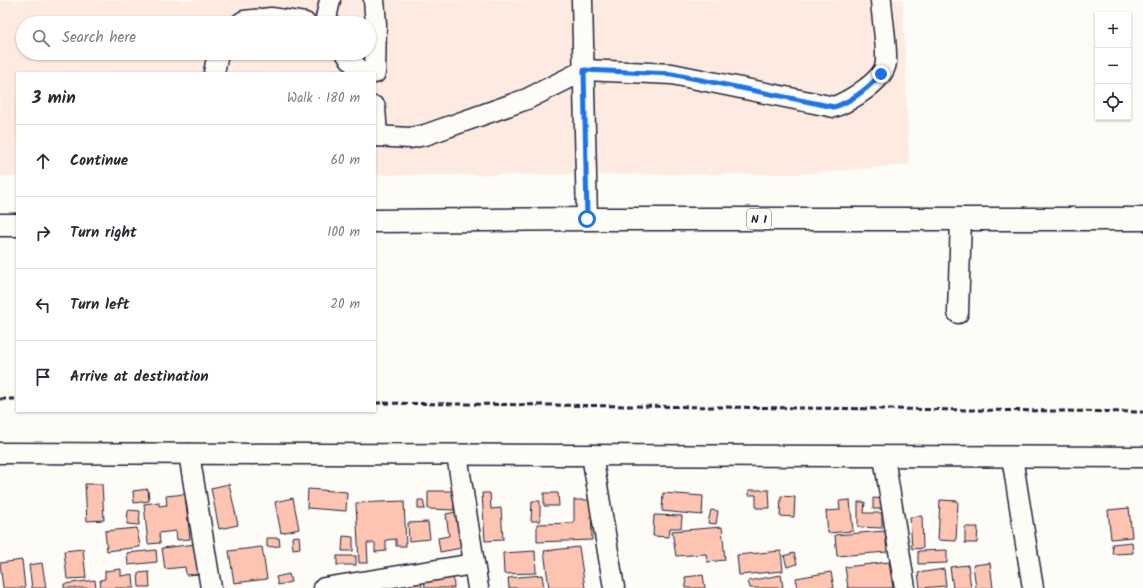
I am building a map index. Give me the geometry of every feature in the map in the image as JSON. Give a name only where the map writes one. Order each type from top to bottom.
[{"type":"highway","name":"N 1","points":[[376,221],[587,219],[1143,219]]},
{"type":"highway","points":[[0,225],[16,225]]},
{"type":"street","points":[[327,16],[330,0]]},
{"type":"street","points":[[374,0],[375,16]]},
{"type":"street","points":[[582,0],[587,219]]},
{"type":"street","points":[[376,136],[410,138],[425,135],[527,99],[584,70],[672,74],[834,107],[847,102],[872,83],[881,74],[886,63],[881,0]]},
{"type":"street","points":[[214,72],[217,60]]},
{"type":"street","points":[[351,60],[360,72]]},
{"type":"street","points":[[375,60],[375,72]]},
{"type":"street","points":[[958,313],[961,219]]},
{"type":"street","points":[[0,453],[1143,457]]},
{"type":"street","points":[[189,454],[211,588]]},
{"type":"street","points":[[457,455],[478,588]]},
{"type":"street","points":[[592,455],[614,588]]},
{"type":"street","points":[[884,457],[905,588]]},
{"type":"street","points":[[1012,457],[1033,588]]},
{"type":"street","points":[[324,588],[474,564]]},
{"type":"shaded area","points":[[0,0],[903,0],[909,165],[799,174],[376,175],[376,72],[16,72],[16,176],[0,176]]},
{"type":"building","points":[[85,484],[102,484],[104,520],[87,521]]},
{"type":"building","points":[[229,484],[238,525],[219,529],[211,488]]},
{"type":"building","points":[[148,489],[149,501],[134,503],[133,491]]},
{"type":"building","points":[[308,489],[347,492],[346,511],[307,508]]},
{"type":"building","points":[[749,490],[769,490],[770,508],[756,508],[756,495],[749,495]]},
{"type":"building","points":[[428,491],[454,491],[454,510],[428,509]]},
{"type":"building","points":[[482,493],[490,493],[491,509],[501,508],[503,540],[485,541]]},
{"type":"building","points":[[544,493],[558,493],[559,506],[544,506]]},
{"type":"building","points":[[663,493],[703,496],[702,515],[662,511]]},
{"type":"building","points":[[185,494],[190,539],[177,540],[176,531],[159,533],[160,543],[148,544],[144,504],[159,502],[159,506],[167,505],[166,496]]},
{"type":"building","points":[[781,496],[795,497],[794,517],[780,516]]},
{"type":"building","points":[[293,498],[299,529],[281,533],[275,502]]},
{"type":"building","points":[[873,498],[883,499],[883,509],[873,509]]},
{"type":"building","points":[[418,500],[423,500],[425,509],[418,509]]},
{"type":"building","points":[[574,500],[591,500],[592,540],[537,542],[537,524],[574,523]]},
{"type":"building","points":[[850,500],[853,531],[828,533],[826,511],[840,510],[839,501]]},
{"type":"building","points":[[940,500],[958,501],[956,541],[938,540]]},
{"type":"building","points":[[404,501],[406,546],[396,546],[396,539],[386,540],[386,551],[375,552],[375,543],[367,543],[368,563],[359,563],[356,503]]},
{"type":"building","points":[[532,501],[540,501],[540,521],[531,521]]},
{"type":"building","points":[[858,502],[865,502],[864,513],[882,513],[882,528],[858,527]]},
{"type":"building","points":[[1129,508],[1132,537],[1111,539],[1108,510]]},
{"type":"building","points":[[128,510],[140,511],[139,525],[127,524]]},
{"type":"building","points":[[711,510],[718,511],[716,524],[708,523]]},
{"type":"building","points":[[461,511],[467,547],[440,552],[438,538],[449,536],[446,514]]},
{"type":"building","points":[[654,515],[682,516],[681,528],[670,528],[669,537],[653,536]]},
{"type":"building","points":[[922,516],[923,548],[912,549],[910,517]]},
{"type":"building","points":[[428,522],[430,539],[409,541],[408,523]]},
{"type":"building","points":[[722,527],[725,560],[707,562],[706,554],[676,556],[672,531]]},
{"type":"building","points":[[965,527],[978,527],[977,543],[965,543]]},
{"type":"building","points":[[137,528],[140,547],[107,551],[105,531]]},
{"type":"building","points":[[885,531],[887,552],[837,556],[835,535]]},
{"type":"building","points":[[299,536],[300,548],[293,549],[292,537]]},
{"type":"building","points":[[343,536],[353,537],[353,551],[342,551]]},
{"type":"building","points":[[267,538],[279,538],[280,546],[267,547]]},
{"type":"building","points":[[1132,542],[1133,553],[1113,554],[1112,544]]},
{"type":"building","points":[[196,544],[200,574],[186,575],[185,567],[165,569],[162,548]]},
{"type":"building","points":[[262,547],[267,579],[234,583],[229,551]]},
{"type":"building","points":[[579,547],[585,588],[549,588],[544,551]]},
{"type":"building","points":[[83,549],[86,578],[67,579],[64,551]]},
{"type":"building","points":[[156,550],[157,562],[128,565],[127,553]]},
{"type":"building","points":[[947,550],[947,563],[918,564],[918,551]]},
{"type":"building","points":[[535,551],[536,573],[504,574],[503,553]]},
{"type":"building","points":[[781,551],[783,571],[739,575],[737,555]]},
{"type":"building","points":[[794,553],[797,564],[787,567],[784,556]]},
{"type":"building","points":[[337,556],[356,556],[356,565],[337,565]]},
{"type":"building","points":[[22,560],[25,588],[3,588],[0,563]]},
{"type":"building","points":[[889,562],[893,588],[848,588],[845,567]]},
{"type":"building","points":[[42,563],[46,588],[32,588],[29,565]]},
{"type":"building","points":[[990,563],[993,588],[976,588],[973,565]]},
{"type":"building","points":[[968,565],[971,588],[953,588],[950,567]]},
{"type":"building","points":[[121,569],[121,576],[133,574],[134,588],[101,588],[100,580],[105,579],[105,571]]},
{"type":"building","points":[[944,569],[946,586],[920,588],[918,573]]},
{"type":"building","points":[[149,572],[150,587],[139,587],[138,573]]},
{"type":"building","points":[[453,572],[454,588],[425,588],[424,575]]},
{"type":"building","points":[[831,572],[834,588],[798,588],[796,578]]},
{"type":"building","points":[[289,574],[291,582],[278,585],[276,577]]},
{"type":"building","points":[[542,575],[544,588],[509,588],[508,578]]},
{"type":"building","points":[[703,575],[705,588],[686,588],[685,577]]},
{"type":"building","points":[[781,575],[783,588],[750,588],[748,581]]},
{"type":"building","points":[[421,579],[422,588],[411,588],[410,580]]},
{"type":"building","points":[[95,580],[96,588],[64,588],[64,584]]},
{"type":"railway","points":[[0,399],[16,399]]},
{"type":"railway","points":[[376,403],[1143,412]]},
{"type":"route","points":[[587,219],[584,70],[672,74],[834,107],[847,102],[872,83],[881,74]]}]
